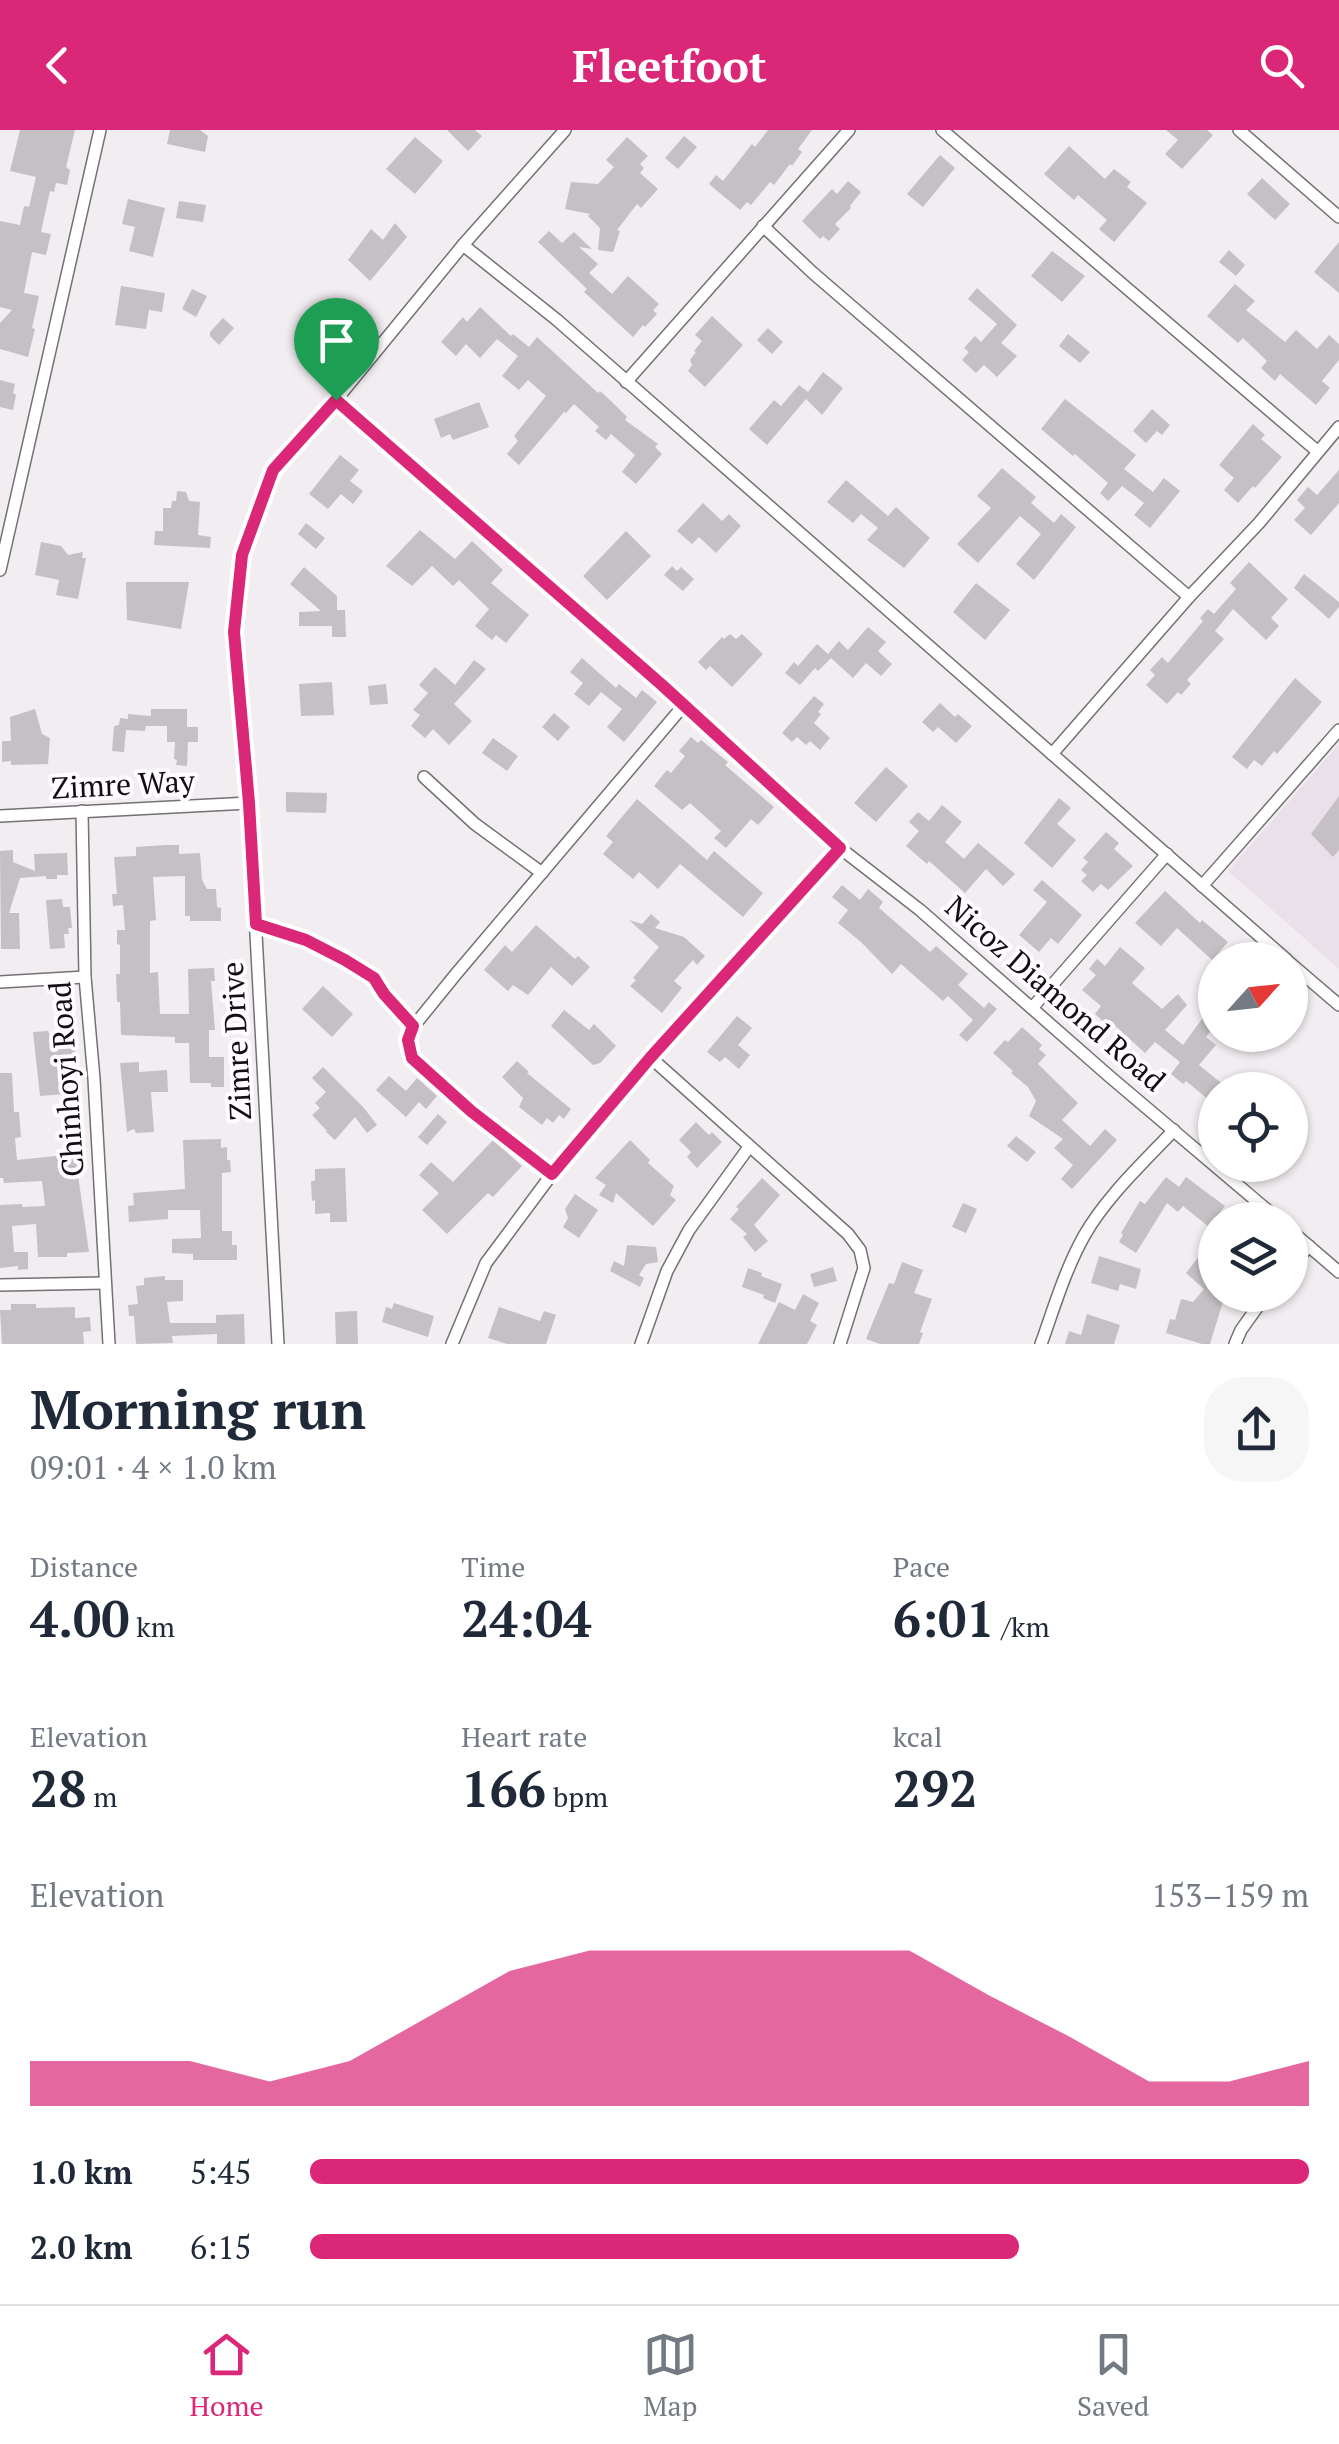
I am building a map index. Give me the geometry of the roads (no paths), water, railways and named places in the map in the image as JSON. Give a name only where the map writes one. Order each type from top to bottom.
[{"type":"street","points":[[0,570],[100,130]]},
{"type":"street","name":"Zimre Drive","points":[[278,1344],[249,803],[234,632],[242,555],[273,470],[566,130]]},
{"type":"street","points":[[626,382],[849,130]]},
{"type":"street","points":[[942,130],[1317,451]]},
{"type":"street","points":[[1240,130],[1339,217]]},
{"type":"street","points":[[763,226],[1189,597]]},
{"type":"street","points":[[463,245],[557,320],[1266,942]]},
{"type":"street","name":"Nicoz Diamond Road","points":[[336,400],[684,705],[840,848],[920,910],[1257,1202]]},
{"type":"street","points":[[1052,754],[1259,523],[1339,427]]},
{"type":"street","points":[[552,1174],[471,1111],[412,1058],[408,1040],[413,1026],[684,705]]},
{"type":"street","points":[[1202,886],[1339,730]]},
{"type":"street","points":[[424,777],[476,824],[542,873]]},
{"type":"street","name":"Zimre Way","points":[[0,816],[249,803]]},
{"type":"street","name":"Chinhoyi Road","points":[[82,811],[85,977],[109,1344]]},
{"type":"street","points":[[452,1344],[486,1264],[552,1174],[650,1058],[840,848]]},
{"type":"street","points":[[1032,1008],[1167,854]]},
{"type":"street","points":[[0,982],[85,977]]},
{"type":"street","points":[[1308,978],[1339,1005]]},
{"type":"street","points":[[650,1058],[848,1234],[860,1250],[864,1268],[840,1344]]},
{"type":"street","points":[[1041,1344],[1085,1234],[1174,1130]]},
{"type":"street","points":[[641,1344],[666,1270],[689,1230],[748,1147]]},
{"type":"street","points":[[1308,1246],[1339,1272]]},
{"type":"street","points":[[0,1285],[104,1283]]},
{"type":"street","points":[[1235,1344],[1255,1312]]}]
